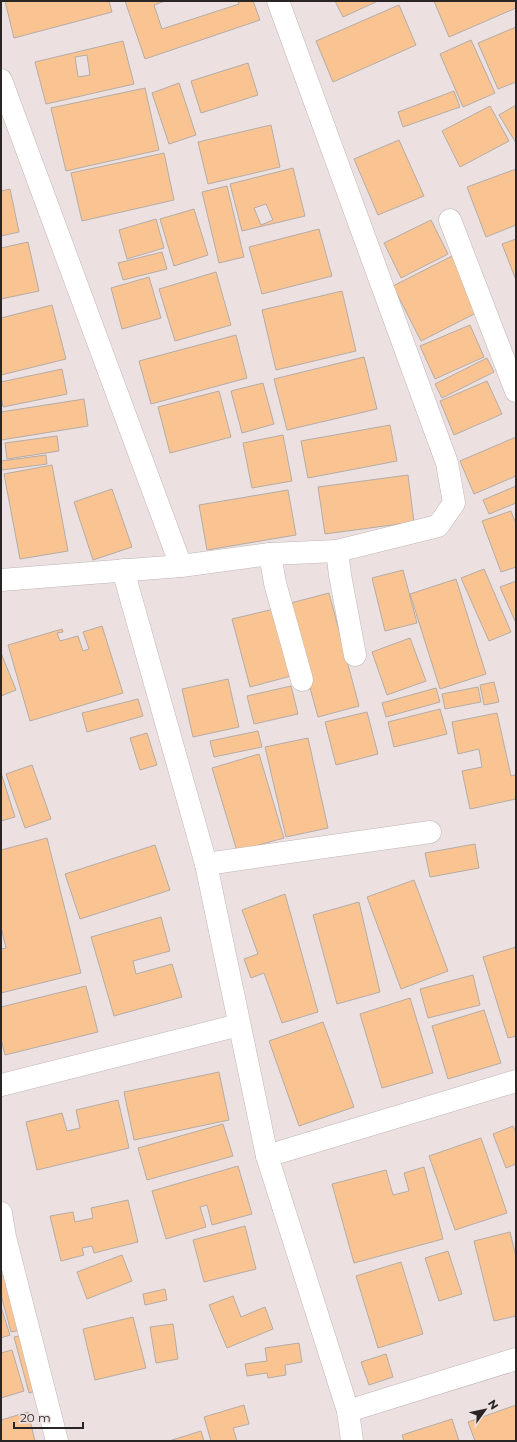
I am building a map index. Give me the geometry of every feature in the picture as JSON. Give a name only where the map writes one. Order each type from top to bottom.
[{"type":"street","points":[[1,580],[181,566],[270,554],[337,551],[438,526],[454,503],[447,463],[278,1]]},
{"type":"street","points":[[1,80],[181,566]]},
{"type":"street","points":[[450,220],[516,391]]},
{"type":"street","points":[[337,551],[355,656]]},
{"type":"street","points":[[270,554],[275,583],[302,680]]},
{"type":"street","points":[[123,570],[206,864],[267,1156],[348,1411],[352,1441]]},
{"type":"street","points":[[206,864],[430,832]]},
{"type":"street","points":[[1,1085],[239,1025]]},
{"type":"street","points":[[267,1156],[516,1081]]},
{"type":"street","points":[[1,1213],[5,1236],[57,1441]]},
{"type":"street","points":[[348,1411],[516,1360]]},
{"type":"building","points":[[5,1],[109,1],[112,12],[14,38]]},
{"type":"building","points":[[125,1],[165,1],[154,5],[162,29],[239,4],[238,1],[253,1],[260,20],[145,59]]},
{"type":"building","points":[[335,1],[378,1],[343,17]]},
{"type":"building","points":[[434,1],[516,1],[516,8],[449,37]]},
{"type":"building","points":[[399,5],[416,45],[333,82],[316,41]]},
{"type":"building","points":[[516,27],[516,82],[498,89],[478,43]]},
{"type":"building","points":[[471,40],[495,93],[463,107],[440,54]]},
{"type":"building","points":[[123,41],[134,84],[46,104],[35,62]],"holes":[[[87,55],[90,75],[78,77],[75,57]]]},
{"type":"building","points":[[248,63],[258,95],[201,113],[191,81]]},
{"type":"building","points":[[179,83],[196,135],[169,144],[152,93]]},
{"type":"building","points":[[145,88],[159,150],[66,171],[51,108]]},
{"type":"building","points":[[454,91],[460,107],[403,127],[398,112]]},
{"type":"building","points":[[516,105],[516,143],[499,115]]},
{"type":"building","points":[[490,106],[509,141],[460,167],[442,131]]},
{"type":"building","points":[[271,125],[280,167],[208,184],[198,142]]},
{"type":"building","points":[[399,140],[424,196],[378,215],[354,159]]},
{"type":"building","points":[[164,153],[174,200],[82,221],[71,173]]},
{"type":"building","points":[[293,168],[305,216],[242,231],[230,184]],"holes":[[[266,204],[273,220],[261,225],[254,208]]]},
{"type":"building","points":[[516,169],[516,225],[486,237],[467,187]]},
{"type":"building","points":[[227,186],[244,257],[219,263],[202,192]]},
{"type":"building","points":[[10,189],[19,232],[1,236],[1,191]]},
{"type":"building","points":[[194,209],[208,255],[174,266],[160,219]]},
{"type":"building","points":[[156,219],[164,248],[127,259],[119,230]]},
{"type":"building","points":[[431,220],[448,254],[401,278],[384,243]]},
{"type":"building","points":[[319,229],[332,276],[262,294],[249,247]]},
{"type":"building","points":[[516,239],[516,280],[502,244]]},
{"type":"building","points":[[28,242],[39,291],[1,299],[1,248]]},
{"type":"building","points":[[162,252],[167,269],[123,280],[118,263]]},
{"type":"building","points":[[452,256],[480,311],[421,341],[393,286]]},
{"type":"building","points":[[216,272],[231,325],[175,341],[159,289]]},
{"type":"building","points":[[149,277],[161,318],[122,329],[111,288]]},
{"type":"building","points":[[342,291],[356,351],[276,370],[262,310]]},
{"type":"building","points":[[52,305],[66,359],[1,375],[1,318]]},
{"type":"building","points":[[470,325],[484,357],[435,379],[420,346]]},
{"type":"building","points":[[236,335],[247,378],[151,404],[139,361]]},
{"type":"building","points":[[364,357],[377,409],[287,430],[274,379]]},
{"type":"building","points":[[487,358],[494,372],[442,398],[435,384]]},
{"type":"building","points":[[62,369],[67,394],[3,407],[1,382]]},
{"type":"building","points":[[487,381],[502,414],[454,435],[440,401]]},
{"type":"building","points":[[263,383],[274,424],[242,433],[231,391]]},
{"type":"building","points":[[219,391],[231,437],[170,453],[158,407]]},
{"type":"building","points":[[84,399],[88,426],[1,440],[1,412]]},
{"type":"building","points":[[390,425],[397,461],[308,478],[301,441]]},
{"type":"building","points":[[283,435],[292,481],[252,488],[243,443]]},
{"type":"building","points":[[57,436],[59,451],[7,459],[5,443]]},
{"type":"building","points":[[516,437],[516,476],[474,494],[460,461]]},
{"type":"building","points":[[46,455],[47,464],[2,470],[1,461]]},
{"type":"building","points":[[52,465],[68,551],[20,559],[4,474]]},
{"type":"building","points":[[408,475],[414,522],[325,534],[318,487]]},
{"type":"building","points":[[516,486],[516,503],[489,514],[483,500]]},
{"type":"building","points":[[112,489],[132,547],[93,560],[74,502]]},
{"type":"building","points":[[288,490],[296,535],[207,550],[199,505]]},
{"type":"building","points":[[511,511],[516,524],[516,567],[501,572],[482,521]]},
{"type":"building","points":[[484,569],[511,632],[489,641],[461,578]]},
{"type":"building","points":[[403,570],[417,623],[385,631],[372,578]]},
{"type":"building","points":[[456,579],[486,674],[440,689],[410,594]]},
{"type":"building","points":[[516,581],[516,621],[515,621],[500,587]]},
{"type":"building","points":[[329,593],[359,706],[318,717],[287,604]]},
{"type":"building","points":[[274,609],[291,676],[250,687],[232,619]]},
{"type":"building","points":[[102,626],[123,693],[30,721],[8,645],[62,629],[63,632],[57,633],[60,641],[78,636],[83,651],[89,649],[83,632]]},
{"type":"building","points":[[410,638],[426,681],[387,695],[372,652]]},
{"type":"building","points":[[1,653],[16,690],[1,696]]},
{"type":"building","points":[[228,679],[239,727],[193,737],[182,689]]},
{"type":"building","points":[[494,682],[499,702],[484,705],[480,685]]},
{"type":"building","points":[[291,686],[298,714],[254,724],[247,696]]},
{"type":"building","points":[[478,687],[481,702],[445,709],[442,694]]},
{"type":"building","points":[[436,688],[440,702],[386,717],[382,703]]},
{"type":"building","points":[[138,699],[143,716],[87,732],[82,713]]},
{"type":"building","points":[[440,709],[447,734],[394,747],[388,722]]},
{"type":"building","points":[[367,712],[378,754],[336,765],[325,722]]},
{"type":"building","points":[[497,713],[511,776],[516,775],[516,799],[470,809],[462,771],[482,767],[479,749],[458,754],[452,722]]},
{"type":"building","points":[[258,731],[262,747],[214,757],[210,741]]},
{"type":"building","points":[[147,733],[157,765],[140,770],[130,738]]},
{"type":"building","points":[[308,738],[328,828],[286,837],[265,747]]},
{"type":"building","points":[[259,754],[284,838],[237,851],[212,768]]},
{"type":"building","points":[[32,765],[51,819],[25,828],[6,774]]},
{"type":"building","points":[[1,773],[15,817],[1,821]]},
{"type":"building","points":[[47,838],[81,973],[1,993],[1,949],[6,948],[1,927],[1,850]]},
{"type":"building","points":[[475,844],[479,868],[430,877],[425,853]]},
{"type":"building","points":[[155,845],[170,890],[80,919],[65,874]]},
{"type":"building","points":[[414,880],[448,971],[401,989],[367,897]]},
{"type":"building","points":[[285,894],[318,1012],[282,1023],[264,973],[251,978],[244,959],[258,954],[242,910]]},
{"type":"building","points":[[359,902],[380,992],[337,1004],[313,915]]},
{"type":"building","points":[[161,917],[170,951],[133,961],[136,974],[172,964],[182,997],[114,1016],[91,937]]},
{"type":"building","points":[[516,947],[516,1036],[508,1038],[483,957]]},
{"type":"building","points":[[473,975],[480,1005],[428,1018],[420,989]]},
{"type":"building","points":[[86,986],[98,1032],[5,1055],[1,1039],[1,1007]]},
{"type":"building","points":[[410,998],[433,1073],[382,1088],[360,1014]]},
{"type":"building","points":[[484,1010],[501,1063],[448,1079],[432,1026]]},
{"type":"building","points":[[323,1022],[354,1107],[299,1126],[269,1041]]},
{"type":"building","points":[[219,1072],[229,1120],[134,1140],[124,1092]]},
{"type":"building","points":[[118,1100],[129,1148],[37,1170],[26,1122],[62,1113],[67,1131],[80,1128],[76,1110]]},
{"type":"building","points":[[223,1124],[233,1156],[147,1180],[138,1148]]},
{"type":"building","points":[[513,1126],[516,1133],[516,1164],[506,1168],[493,1134]]},
{"type":"building","points":[[481,1138],[507,1213],[455,1230],[429,1156]]},
{"type":"building","points":[[238,1166],[252,1214],[212,1225],[207,1205],[200,1207],[206,1227],[166,1239],[152,1191]]},
{"type":"building","points":[[424,1167],[443,1239],[354,1263],[332,1184],[386,1170],[393,1195],[409,1191],[404,1173]]},
{"type":"building","points":[[128,1200],[138,1242],[94,1253],[92,1246],[82,1248],[84,1255],[61,1261],[50,1216],[73,1212],[75,1222],[93,1218],[91,1208]]},
{"type":"building","points":[[245,1226],[256,1269],[204,1282],[193,1240]]},
{"type":"building","points":[[510,1232],[516,1257],[516,1316],[494,1321],[474,1241]]},
{"type":"building","points":[[448,1251],[462,1294],[439,1301],[425,1258]]},
{"type":"building","points":[[122,1255],[132,1281],[87,1299],[77,1272]]},
{"type":"building","points":[[401,1262],[423,1334],[378,1348],[356,1276]]},
{"type":"building","points":[[11,1274],[25,1329],[11,1332],[1,1295],[1,1276]]},
{"type":"building","points":[[165,1289],[167,1300],[145,1305],[143,1294]]},
{"type":"building","points":[[233,1296],[241,1317],[265,1307],[273,1329],[227,1348],[209,1305]]},
{"type":"building","points":[[1,1307],[10,1335],[1,1338]]},
{"type":"building","points":[[133,1317],[146,1368],[95,1380],[83,1329]]},
{"type":"building","points":[[173,1324],[178,1359],[156,1363],[150,1327]]},
{"type":"building","points":[[28,1334],[43,1389],[29,1393],[14,1337]]},
{"type":"building","points":[[299,1343],[302,1362],[285,1365],[286,1375],[268,1378],[267,1373],[247,1376],[245,1364],[267,1361],[265,1348]]},
{"type":"building","points":[[12,1350],[24,1391],[1,1398],[1,1353]]},
{"type":"building","points":[[386,1354],[393,1377],[369,1385],[361,1362]]},
{"type":"building","points":[[244,1405],[249,1424],[233,1428],[237,1441],[211,1441],[204,1417]]},
{"type":"building","points":[[516,1405],[516,1441],[475,1441],[468,1422]]},
{"type":"building","points":[[28,1412],[35,1441],[1,1441],[1,1420]]},
{"type":"building","points":[[452,1419],[459,1441],[404,1441],[402,1435]]},
{"type":"building","points":[[201,1431],[204,1441],[169,1441]]}]
